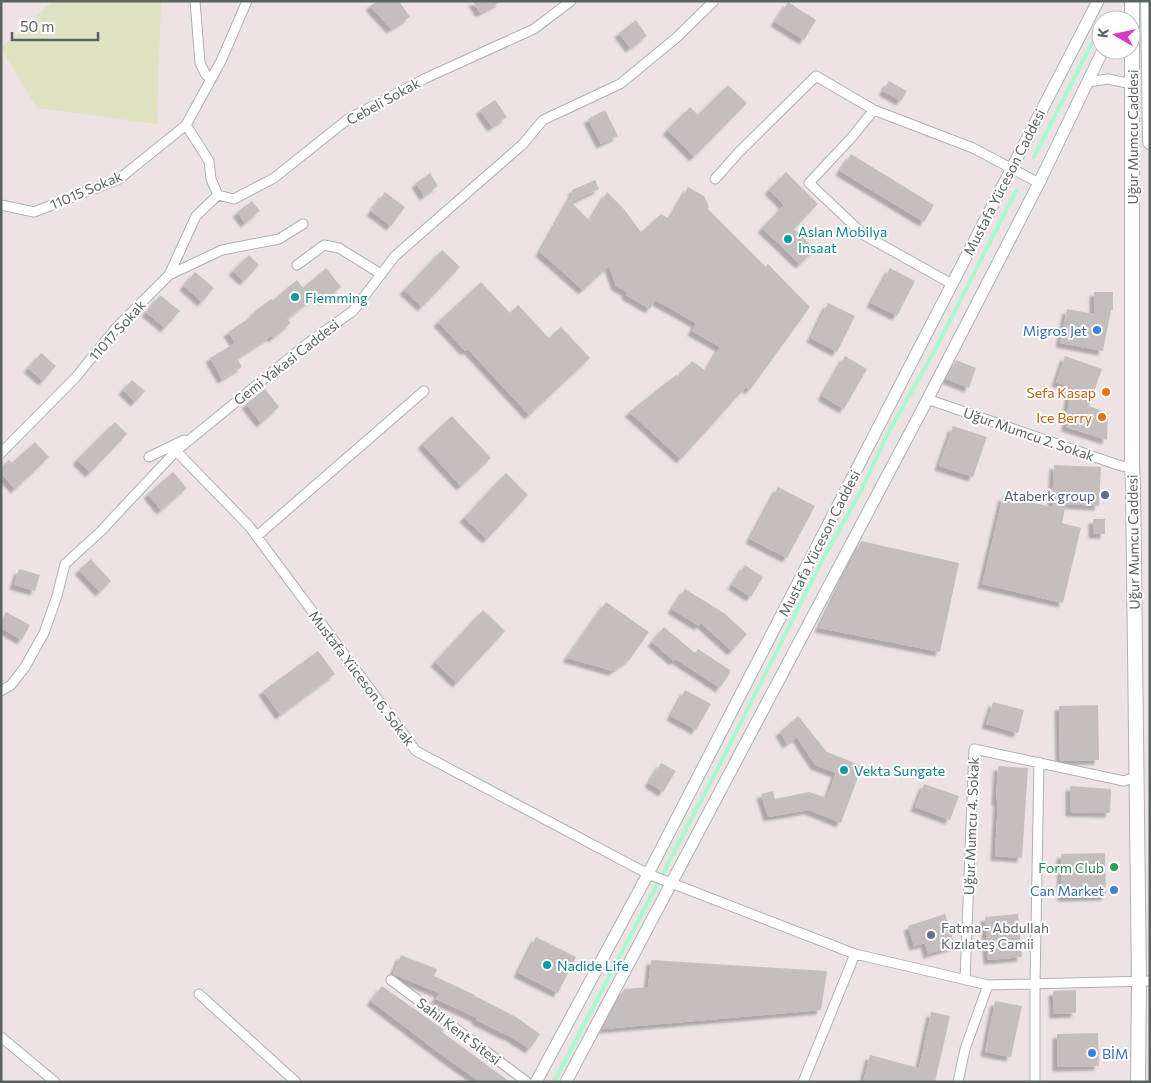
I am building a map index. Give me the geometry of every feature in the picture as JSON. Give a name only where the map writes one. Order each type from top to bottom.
[{"type":"main road","name":"Uğur Mumcu Caddesi","points":[[1148,1],[1150,142]]},
{"type":"main road","name":"Uğur Mumcu Caddesi","points":[[1132,60],[1132,467],[1136,777],[1144,982],[1138,1082]]},
{"type":"street","points":[[194,1],[200,63],[206,75],[211,78]]},
{"type":"street","points":[[218,196],[211,179],[209,161],[186,125],[232,36],[247,1]]},
{"type":"street","name":"Cebeli Sokak","points":[[218,196],[234,198],[274,178],[348,119],[426,78],[534,29],[570,1]]},
{"type":"street","name":"Gemi Yakasi Caddesi","points":[[1,691],[11,685],[26,667],[44,632],[58,596],[65,564],[100,532],[176,451],[308,344],[353,311],[395,256],[523,144],[543,120],[620,84],[676,38],[714,1]]},
{"type":"street","name":"Mustafa Yüceson Caddesi","points":[[536,1082],[651,875],[1098,1]]},
{"type":"street","name":"Mustafa Yüceson Caddesi","points":[[566,1082],[668,882],[928,399],[1039,183],[1098,60]]},
{"type":"street","points":[[715,179],[816,76],[874,110],[973,148],[1039,183]]},
{"type":"street","points":[[1088,82],[1108,79],[1132,84]]},
{"type":"street","points":[[874,110],[852,137],[808,183],[864,235],[952,284]]},
{"type":"street","name":"11015 Sokak","points":[[1,205],[34,212],[119,179],[186,125]]},
{"type":"street","name":"11017 Sokak","points":[[1,453],[76,377],[116,328],[169,275],[196,216],[218,196]]},
{"type":"street","points":[[169,275],[222,250],[279,239],[302,224]]},
{"type":"street","points":[[298,266],[324,245],[339,248],[381,274]]},
{"type":"street","points":[[257,536],[424,391]]},
{"type":"street","name":"Uğur Mumcu 2. Sokak","points":[[928,399],[1112,462],[1132,467]]},
{"type":"street","points":[[149,457],[182,440],[188,440]]},
{"type":"street","name":"Mustafa Yüceson 6. Sokak","points":[[176,451],[249,526],[416,751],[651,875],[855,954],[988,985],[1144,982]]},
{"type":"street","name":"Uğur Mumcu 4. Sokak","points":[[965,980],[974,748],[1124,780],[1136,777]]},
{"type":"street","points":[[1035,1082],[1039,762]]},
{"type":"street","points":[[803,1082],[855,954]]},
{"type":"street","name":"Sahil Kent Sitesi","points":[[391,980],[527,1082]]},
{"type":"street","points":[[958,1082],[965,1049],[988,985]]},
{"type":"street","points":[[199,994],[296,1082]]},
{"type":"street","points":[[1,1037],[55,1082]]},
{"type":"green space","points":[[53,1],[161,1],[157,124],[37,108],[1,48]]},
{"type":"building","points":[[377,1],[399,1],[410,17],[391,29],[370,6]]},
{"type":"building","points":[[473,1],[502,1],[480,13]]},
{"type":"building","points":[[788,2],[816,20],[804,40],[775,22]]},
{"type":"building","points":[[636,20],[647,36],[630,48],[619,33]]},
{"type":"building","points":[[889,81],[907,91],[901,101],[883,91]]},
{"type":"building","points":[[728,85],[747,103],[694,157],[667,130],[690,107],[698,115]]},
{"type":"building","points":[[495,100],[507,117],[492,127],[480,110]]},
{"type":"building","points":[[605,110],[618,136],[601,144],[588,119]]},
{"type":"building","points":[[851,154],[934,205],[924,222],[840,171]]},
{"type":"building","points":[[786,172],[818,204],[794,229],[815,249],[800,264],[762,228],[784,205],[769,190]]},
{"type":"building","points":[[430,173],[438,186],[424,196],[416,183]]},
{"type":"building","points":[[595,180],[599,189],[571,202],[590,221],[607,192],[623,208],[641,232],[661,214],[670,219],[688,187],[704,196],[709,207],[708,209],[766,267],[768,264],[810,307],[750,390],[746,387],[681,459],[629,412],[676,375],[678,376],[692,361],[706,371],[720,347],[692,331],[696,323],[655,300],[650,309],[626,295],[627,292],[616,286],[609,266],[583,290],[540,252],[573,193],[572,190]]},
{"type":"building","points":[[385,192],[405,207],[391,226],[371,211]]},
{"type":"building","points":[[252,201],[260,211],[245,223],[237,212]]},
{"type":"building","points":[[442,250],[460,267],[422,307],[404,290]]},
{"type":"building","points":[[249,255],[259,265],[244,281],[233,271]]},
{"type":"building","points":[[326,268],[341,287],[324,301],[318,294],[287,319],[291,323],[273,338],[271,336],[237,358],[242,367],[222,379],[210,358],[235,343],[228,332],[254,315],[253,313],[271,299],[273,300],[297,280],[303,288]]},
{"type":"building","points":[[890,268],[915,281],[897,316],[871,303]]},
{"type":"building","points":[[195,272],[214,288],[202,302],[184,286]]},
{"type":"building","points":[[481,282],[510,313],[518,305],[549,338],[561,327],[590,358],[529,415],[468,349],[465,351],[438,322]]},
{"type":"building","points":[[1094,292],[1113,292],[1113,310],[1111,310],[1103,351],[1060,343],[1067,309],[1094,314]]},
{"type":"building","points":[[160,295],[180,311],[165,328],[146,312]]},
{"type":"building","points":[[828,303],[855,316],[837,352],[811,338]]},
{"type":"building","points":[[41,353],[56,366],[43,381],[28,368]]},
{"type":"building","points":[[845,356],[867,369],[844,409],[822,396]]},
{"type":"building","points":[[1065,356],[1102,369],[1089,406],[1108,413],[1107,440],[1066,427],[1070,387],[1056,382]]},
{"type":"building","points":[[956,360],[976,368],[969,388],[946,379]]},
{"type":"building","points":[[132,380],[145,391],[135,402],[123,390]]},
{"type":"building","points":[[265,389],[279,407],[261,423],[246,404]]},
{"type":"building","points":[[452,416],[491,458],[461,486],[422,444]]},
{"type":"building","points":[[115,422],[127,434],[90,473],[77,460]]},
{"type":"building","points":[[953,426],[987,437],[973,477],[939,466]]},
{"type":"building","points":[[35,442],[49,457],[15,489],[1,473],[1,467],[9,460],[12,463]]},
{"type":"building","points":[[1054,465],[1101,467],[1099,506],[1066,504],[1062,523],[1081,528],[1063,603],[982,584],[1003,496],[1052,507]]},
{"type":"building","points":[[173,472],[187,488],[161,510],[148,494]]},
{"type":"building","points":[[506,473],[528,495],[487,539],[464,518]]},
{"type":"building","points":[[778,487],[815,506],[787,558],[750,539]]},
{"type":"building","points":[[1093,519],[1105,519],[1105,534],[1093,534]]},
{"type":"building","points":[[861,541],[959,563],[940,652],[819,628]]},
{"type":"building","points":[[91,559],[111,581],[100,592],[79,570]]},
{"type":"building","points":[[745,565],[763,577],[751,597],[732,585]]},
{"type":"building","points":[[19,569],[40,575],[35,591],[14,585]]},
{"type":"building","points":[[685,589],[724,613],[747,634],[732,651],[701,623],[699,626],[672,609]]},
{"type":"building","points":[[606,602],[649,632],[630,659],[613,671],[567,658]]},
{"type":"building","points":[[483,610],[505,631],[457,683],[435,662]]},
{"type":"building","points":[[6,612],[30,625],[22,640],[1,628],[1,622]]},
{"type":"building","points":[[664,627],[695,653],[698,649],[730,670],[720,688],[676,659],[674,661],[652,642]]},
{"type":"building","points":[[318,651],[335,674],[280,715],[263,691]]},
{"type":"building","points":[[685,690],[711,704],[696,730],[671,716]]},
{"type":"building","points":[[993,702],[1024,710],[1018,733],[986,724]]},
{"type":"building","points":[[1098,705],[1099,760],[1060,761],[1059,706]]},
{"type":"building","name":"Vekta Sungate","points":[[798,716],[827,752],[862,766],[841,823],[809,810],[768,817],[761,794],[773,791],[775,799],[809,792],[827,798],[836,773],[815,765],[797,737],[787,744],[780,732]]},
{"type":"building","points":[[661,763],[676,771],[663,792],[649,783]]},
{"type":"building","points":[[998,766],[1028,768],[1022,858],[995,856]]},
{"type":"building","points":[[924,784],[959,796],[950,820],[915,807]]},
{"type":"building","points":[[1070,786],[1111,789],[1110,813],[1070,812]]},
{"type":"building","points":[[1105,853],[1106,896],[1062,897],[1061,854]]},
{"type":"building","name":"Fatma - Abdullah Kızılateş Camii","points":[[945,914],[955,946],[928,954],[925,943],[914,946],[908,926]]},
{"type":"building","points":[[1018,914],[1022,957],[988,960],[985,917]]},
{"type":"building","name":"Nadide Life","points":[[536,937],[576,957],[558,993],[518,973]]},
{"type":"building","points":[[401,955],[437,969],[434,976],[516,1017],[540,1034],[530,1049],[508,1035],[476,1020],[477,1018],[436,999],[439,993],[393,974]]},
{"type":"building","points":[[651,960],[827,971],[821,1010],[603,1029],[624,989],[648,987]]},
{"type":"building","points":[[382,986],[444,1030],[442,1032],[510,1082],[480,1082],[442,1055],[371,1001]]},
{"type":"building","points":[[1076,990],[1076,1013],[1054,1014],[1053,991]]},
{"type":"building","points":[[995,1001],[1022,1006],[1011,1057],[985,1052]]},
{"type":"building","points":[[931,1012],[950,1016],[935,1082],[863,1082],[870,1055],[919,1068]]},
{"type":"building","points":[[1098,1033],[1099,1066],[1057,1067],[1057,1034]]},
{"type":"waterway","points":[[1034,157],[1091,45]]},
{"type":"waterway","points":[[554,1082],[721,762],[824,557],[861,491],[887,435],[935,350],[1016,191]]},
{"type":"place","name":"Aslan Mobilya Insaat","points":[[788,239]]},
{"type":"place","name":"Flemming","points":[[295,297]]},
{"type":"place","name":"Migros Jet","points":[[1097,330]]},
{"type":"place","name":"Sefa Kasap","points":[[1106,392]]},
{"type":"place","name":"Ice Berry","points":[[1102,417]]},
{"type":"place","name":"Ataberk group","points":[[1105,495]]},
{"type":"place","name":"Vekta Sungate","points":[[844,770]]},
{"type":"place","name":"Form Club","points":[[1114,867]]},
{"type":"place","name":"Can Market","points":[[1114,890]]},
{"type":"place","name":"Fatma - Abdullah Kızılateş Camii","points":[[931,935]]},
{"type":"place","name":"Nadide Life","points":[[547,965]]},
{"type":"place","name":"BİM","points":[[1092,1053]]}]
